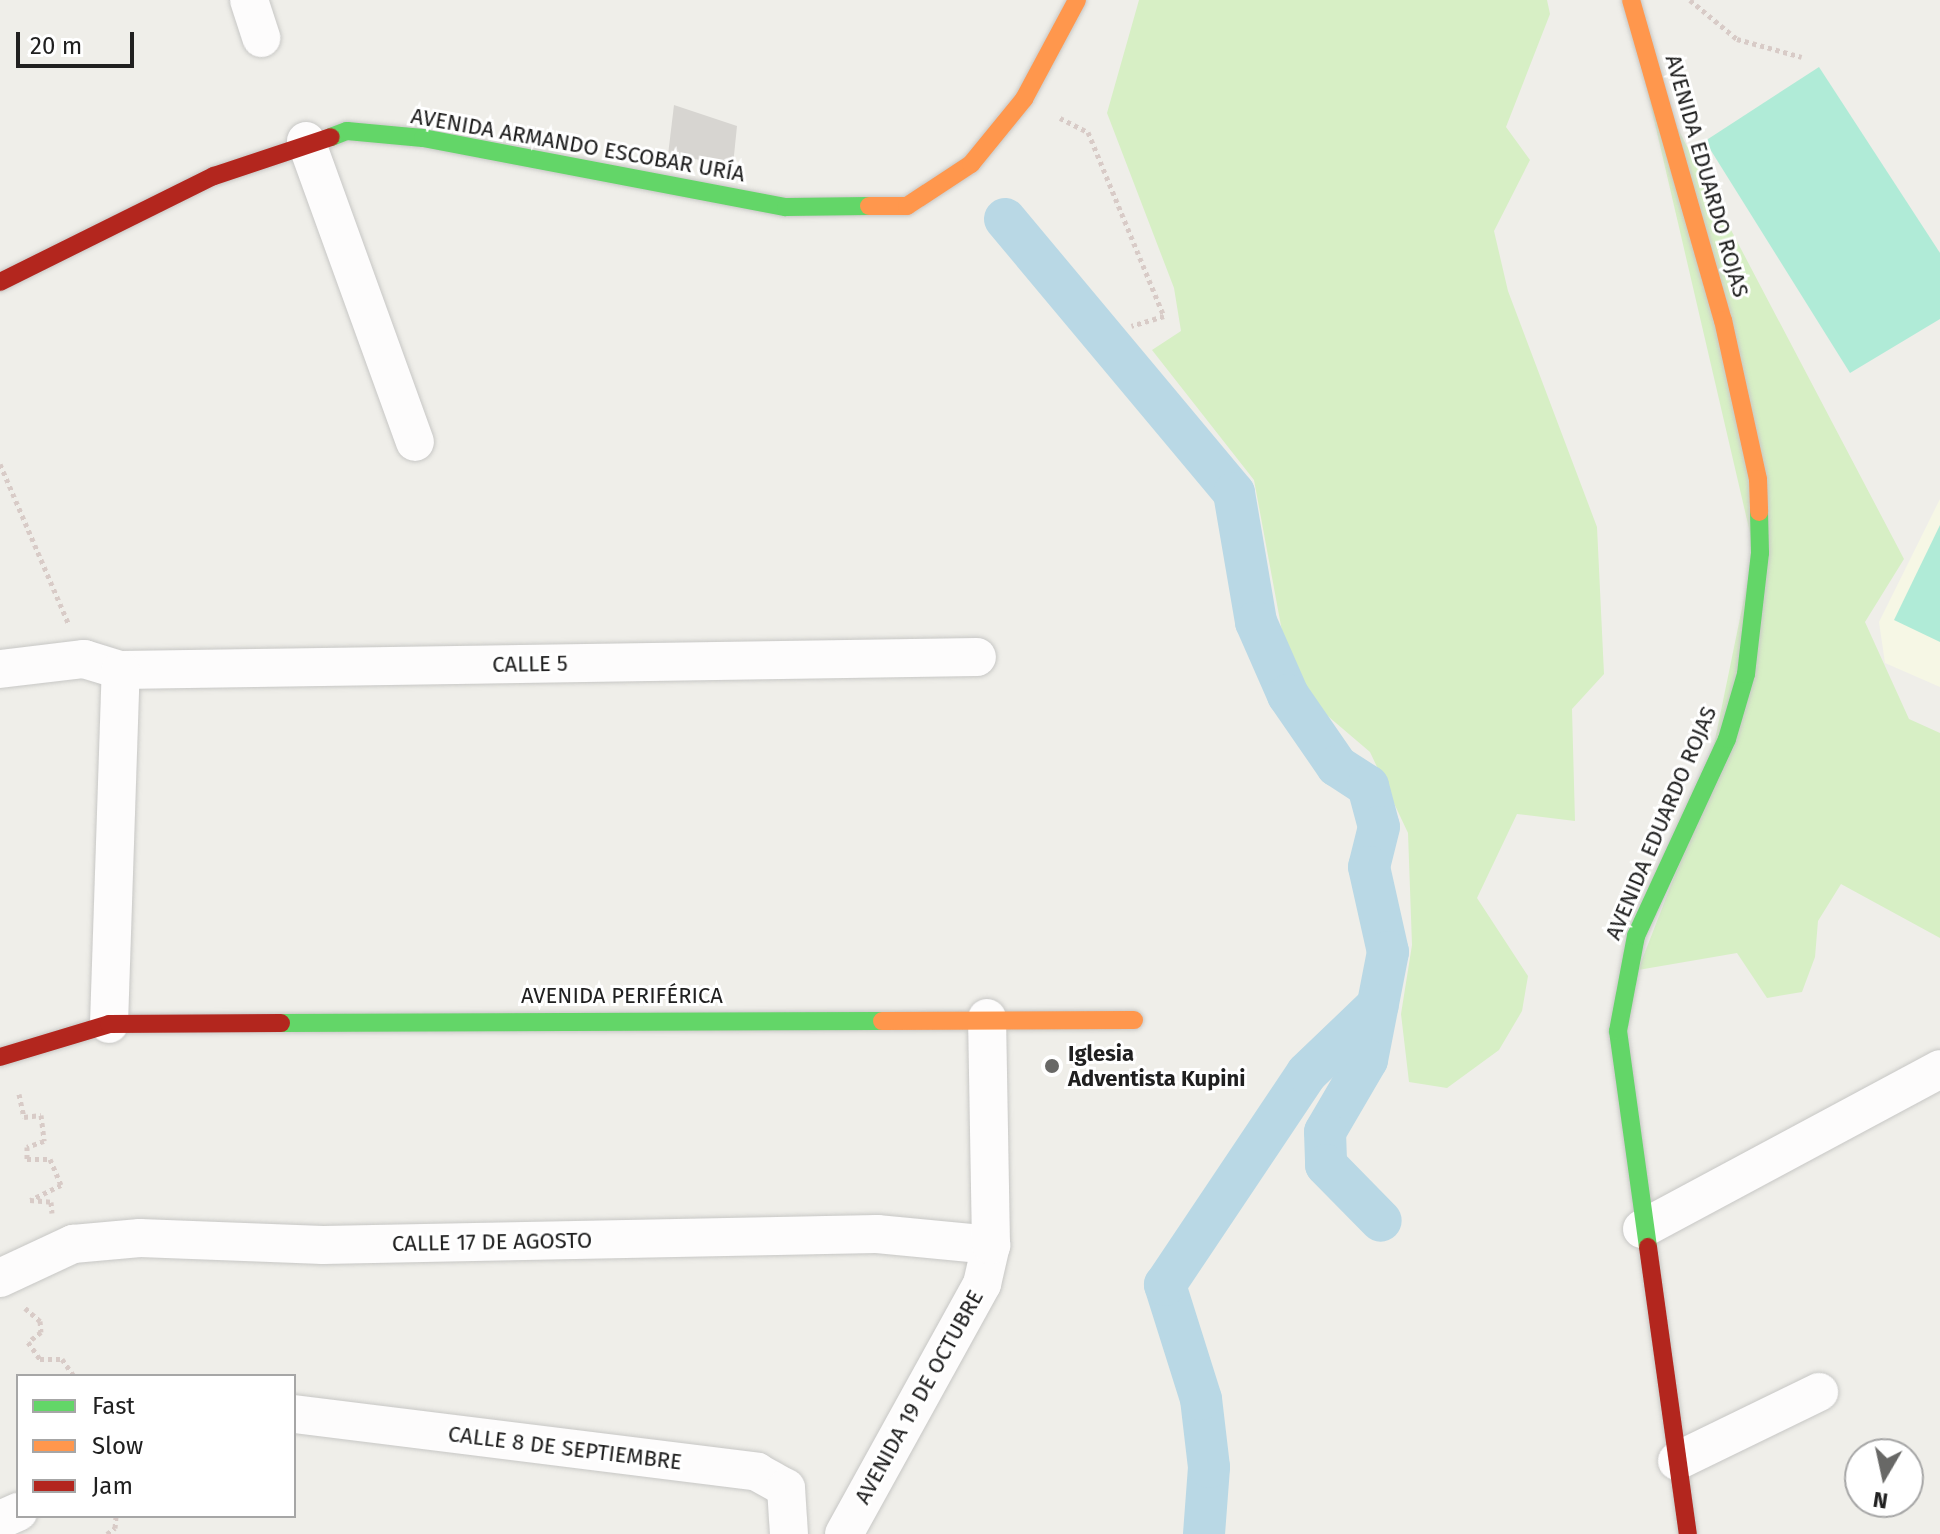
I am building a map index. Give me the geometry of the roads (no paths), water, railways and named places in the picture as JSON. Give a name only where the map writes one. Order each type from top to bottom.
[{"type":"street","points":[[249,0],[261,38]]},
{"type":"street","name":"AVENIDA ARMANDO ESCOBAR URÍA","points":[[0,282],[214,176],[306,141],[347,131],[423,138],[786,207],[852,211],[907,206],[971,164],[1024,99],[1077,0]]},
{"type":"street","name":"AVENIDA EDUARDO ROJAS","points":[[1631,0],[1723,320],[1758,479],[1760,553],[1746,674],[1727,739],[1655,890],[1626,972],[1618,1031],[1642,1229],[1688,1534]]},
{"type":"street","points":[[306,141],[415,442]]},
{"type":"street","name":"CALLE 5","points":[[0,669],[84,659],[121,670],[977,657]]},
{"type":"street","points":[[109,1024],[121,670]]},
{"type":"street","name":"AVENIDA PERIFÉRICA","points":[[0,1057],[109,1024],[987,1018],[1134,1020]]},
{"type":"street","name":"AVENIDA 19 DE OCTUBRE","points":[[844,1534],[974,1307],[991,1245],[987,1018]]},
{"type":"street","points":[[1642,1229],[1940,1069]]},
{"type":"street","name":"CALLE 17 DE AGOSTO","points":[[0,1278],[73,1244],[140,1238],[323,1245],[877,1234],[991,1245]]},
{"type":"street","points":[[1677,1461],[1819,1392]]},
{"type":"street","name":"CALLE 8 DE SEPTIEMBRE","points":[[296,1414],[757,1472],[786,1488],[789,1534]]},
{"type":"waterway","points":[[1005,219],[1234,493],[1256,622],[1288,695],[1337,766],[1368,786],[1379,827],[1369,867],[1388,952],[1367,1060],[1325,1132],[1326,1165],[1381,1221]]},
{"type":"waterway","points":[[1204,1534],[1209,1467],[1201,1399],[1165,1285],[1307,1073],[1378,1005]]},
{"type":"place","name":"Iglesia Adventista Kupini","points":[[1052,1066]]}]
